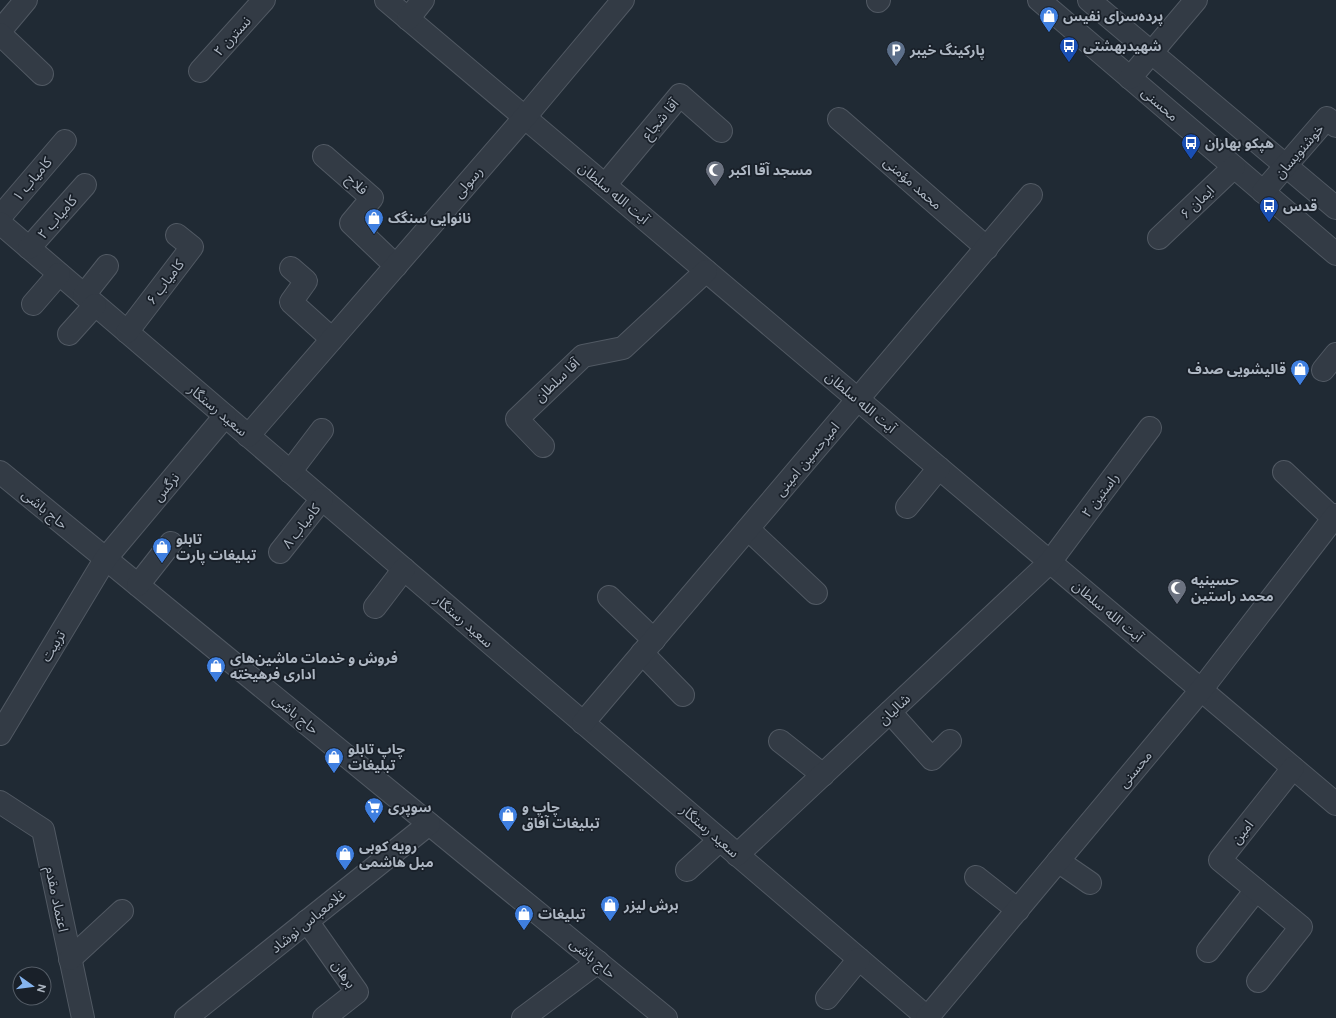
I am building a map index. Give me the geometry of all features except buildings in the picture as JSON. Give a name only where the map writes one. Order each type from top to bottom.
[{"type":"street","points":[[26,0],[0,32],[42,74]]},
{"type":"street","name":"نسترن ۲","points":[[200,72],[264,0]]},
{"type":"street","name":"آیت الله سلطان","points":[[386,0],[1336,804]]},
{"type":"street","points":[[408,19],[422,0]]},
{"type":"street","name":"رسولی","points":[[248,436],[525,118],[623,0]]},
{"type":"street","name":"محسنی","points":[[1040,0],[1336,254]]},
{"type":"street","points":[[1089,0],[1336,208]]},
{"type":"street","points":[[1130,78],[1196,0]]},
{"type":"street","name":"آقا شجاع","points":[[605,185],[680,95],[722,131]]},
{"type":"street","name":"خوشنویسان","points":[[1263,192],[1327,118],[1336,126]]},
{"type":"street","name":"محمد مؤمنی","points":[[840,119],[987,248]]},
{"type":"street","name":"کامیاب ۱","points":[[0,217],[65,141]]},
{"type":"street","name":"فلاح","points":[[324,156],[372,198],[351,223],[396,266]]},
{"type":"street","name":"ایمان ۶","points":[[1159,238],[1234,167]]},
{"type":"street","name":"کامیاب ۲","points":[[29,248],[85,185]]},
{"type":"street","name":"امیرحسین امینی","points":[[583,723],[1031,196]]},
{"type":"street","name":"سعید رستگار","points":[[0,223],[927,1018]]},
{"type":"street","name":"کامیاب ۶","points":[[127,332],[192,247],[177,234]]},
{"type":"street","points":[[68,334],[90,300],[107,266]]},
{"type":"street","points":[[291,268],[306,281],[291,302],[332,339]]},
{"type":"street","name":"آقا سلطان","points":[[543,446],[517,418],[582,356],[623,348],[706,271]]},
{"type":"street","points":[[33,304],[59,274]]},
{"type":"street","name":"نرگس","points":[[106,558],[226,416]]},
{"type":"street","name":"راستین ۲","points":[[1050,562],[1150,428]]},
{"type":"street","points":[[290,472],[322,430]]},
{"type":"street","points":[[907,508],[939,468]]},
{"type":"street","name":"حاج باشی","points":[[0,472],[666,1018]]},
{"type":"street","points":[[1284,472],[1335,517]]},
{"type":"street","name":"کامیاب ۸","points":[[280,552],[322,499]]},
{"type":"street","name":"محسنی","points":[[927,1018],[1201,690],[1335,517]]},
{"type":"street","points":[[748,529],[816,593]]},
{"type":"street","points":[[138,585],[171,543]]},
{"type":"street","name":"تربیت","points":[[0,734],[106,558]]},
{"type":"street","name":"شالیان","points":[[737,855],[1050,562]]},
{"type":"street","points":[[375,607],[404,569]]},
{"type":"street","points":[[609,597],[648,646],[683,695]]},
{"type":"street","points":[[890,712],[932,759],[950,741]]},
{"type":"street","points":[[780,741],[823,775]]},
{"type":"street","name":"امین","points":[[1258,981],[1301,927],[1220,860],[1293,768]]},
{"type":"street","name":"اعتماد مقدم","points":[[0,802],[43,830],[83,1018]]},
{"type":"street","name":"غلامعباس نوشاد","points":[[186,1018],[429,824]]},
{"type":"street","points":[[688,870],[720,840]]},
{"type":"street","points":[[1058,861],[1090,883]]},
{"type":"street","points":[[976,876],[1018,910]]},
{"type":"street","points":[[1208,951],[1256,890]]},
{"type":"street","points":[[70,958],[122,911]]},
{"type":"street","name":"برهان","points":[[307,921],[357,992],[324,1018]]},
{"type":"street","points":[[827,998],[860,960]]},
{"type":"street","points":[[523,1018],[598,962]]},
{"type":"place","name":"پرده‌سرای نفیس","points":[[1049,33]]},
{"type":"place","name":"شهیدبهشتی","points":[[1069,63]]},
{"type":"place","name":"پارکینگ خیبر","points":[[896,67]]},
{"type":"place","name":"هپکو بهاران","points":[[1191,160]]},
{"type":"place","name":"مسجد آقا اکبر","points":[[715,187]]},
{"type":"place","name":"قدس","points":[[1269,223]]},
{"type":"place","name":"نانوایی سنگک","points":[[374,235]]},
{"type":"place","name":"قالیشویی صدف","points":[[1300,386]]},
{"type":"place","name":"تابلو تبلیغات پارت","points":[[162,564]]},
{"type":"place","name":"حسینیه محمد راستین","points":[[1177,605]]},
{"type":"place","name":"فروش و خدمات ماشین‌های اداری فرهیخته","points":[[216,683]]},
{"type":"place","name":"چاپ تابلو تبلیغات","points":[[334,774]]},
{"type":"place","name":"سوپری","points":[[374,824]]},
{"type":"place","name":"چاپ و تبلیغات آفاق","points":[[508,832]]},
{"type":"place","name":"رویه کوبی مبل هاشمی","points":[[345,871]]},
{"type":"place","name":"برش لیزر","points":[[610,922]]},
{"type":"place","name":"تبلیغات","points":[[524,931]]}]
